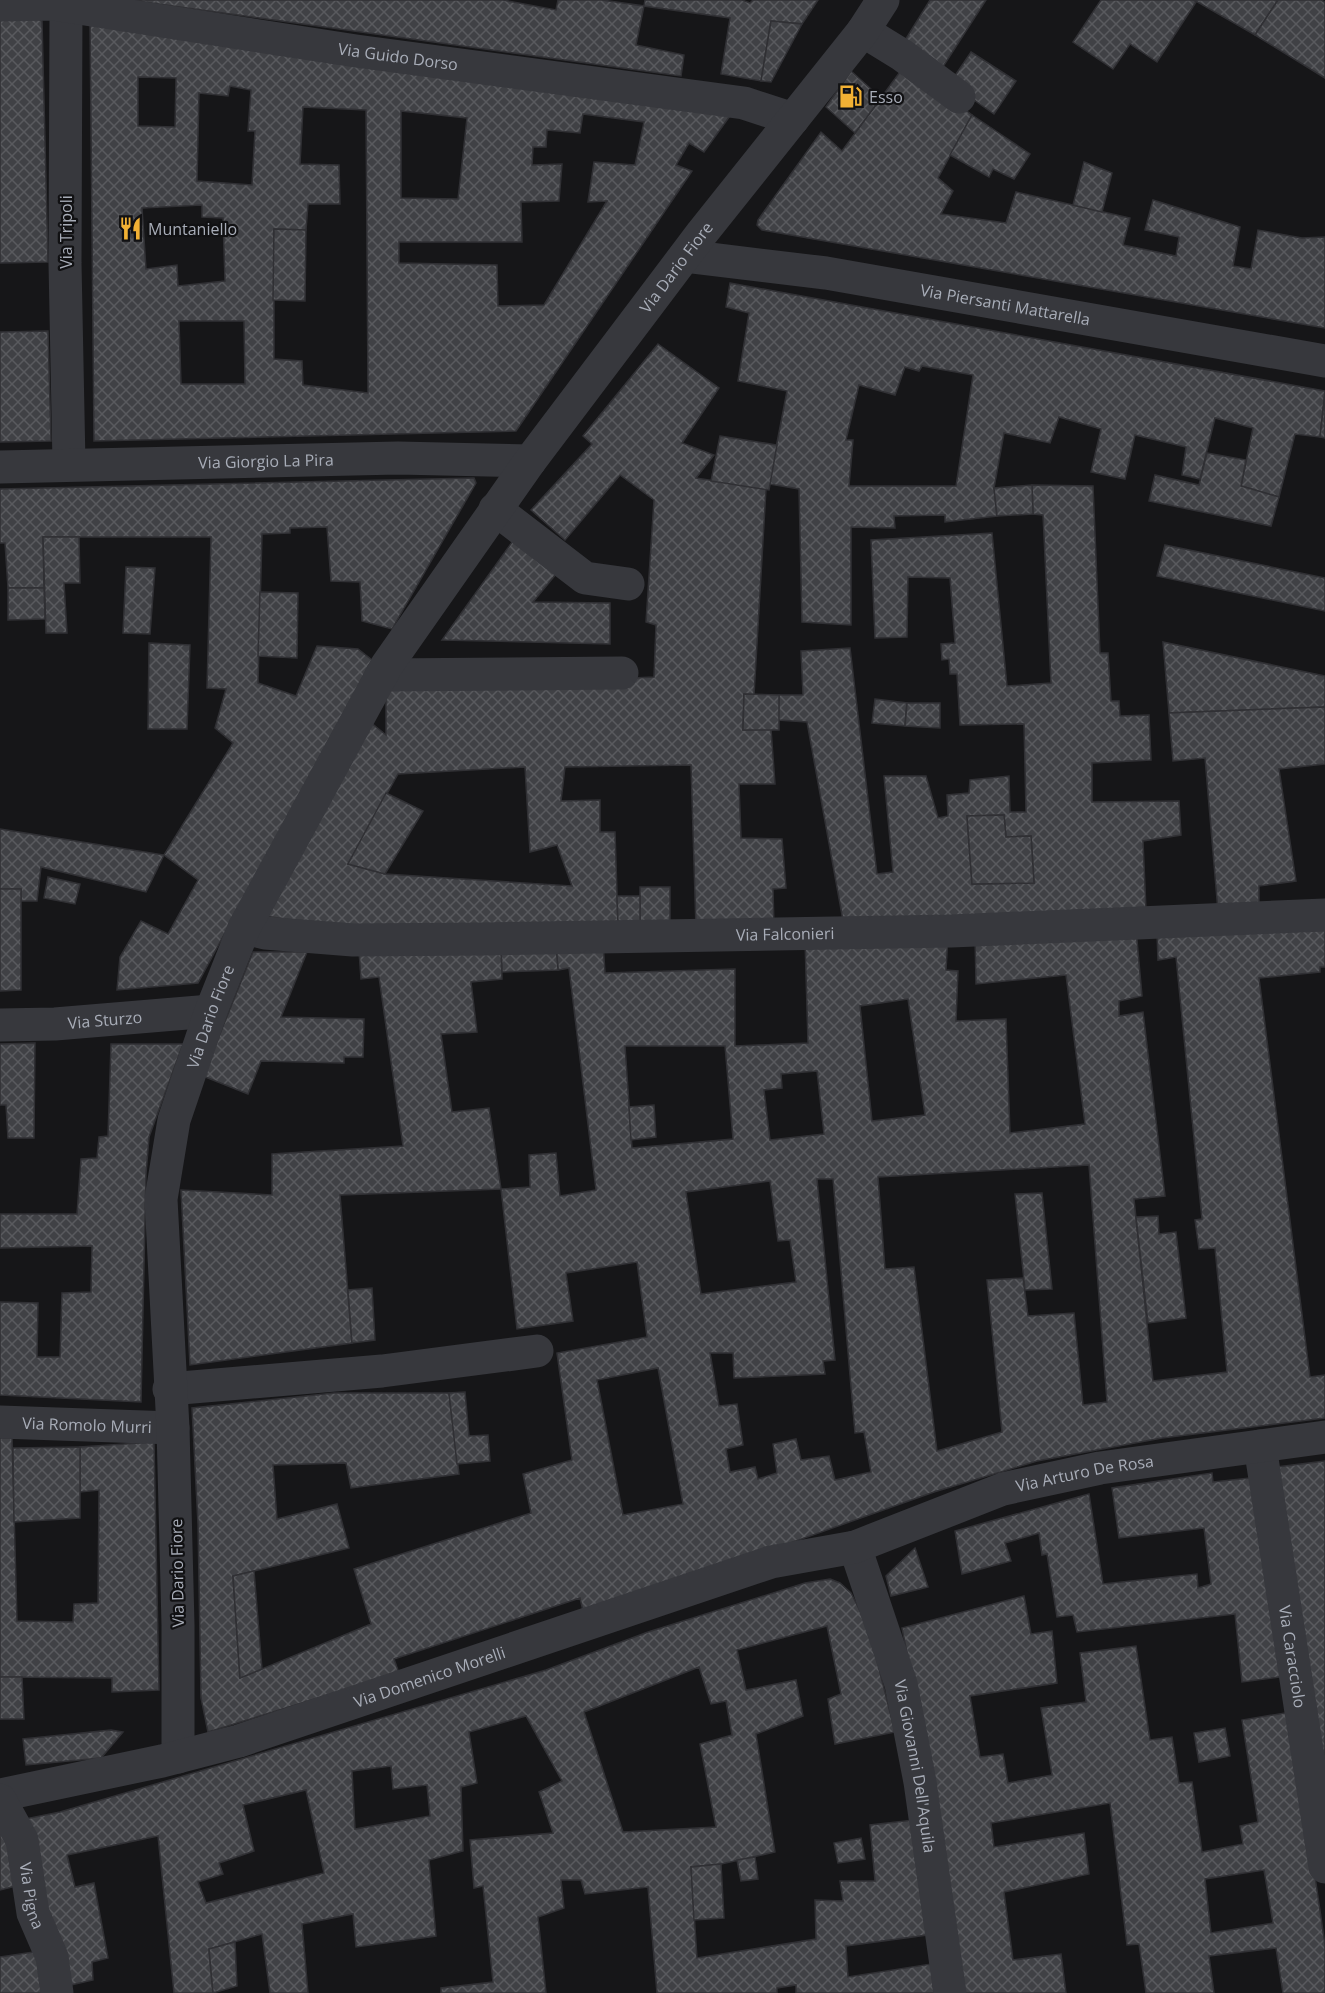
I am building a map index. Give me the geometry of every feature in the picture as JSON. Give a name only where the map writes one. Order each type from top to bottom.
[{"type":"street","name":"Via Dario Fiore","points":[[178,1757],[178,1626],[173,1428],[169,1389],[162,1190],[174,1120],[211,1011],[244,928],[381,675],[495,509],[685,256],[863,31],[883,0]]},
{"type":"street","name":"Via Guido Dorso","points":[[0,5],[65,4],[356,51],[744,103],[793,119]]},
{"type":"street","name":"Via Tripoli","points":[[65,4],[65,263],[69,464]]},
{"type":"street","points":[[863,31],[902,55],[959,97]]},
{"type":"street","name":"Via Piersanti Mattarella","points":[[685,256],[826,273],[1325,361]]},
{"type":"street","name":"Via Giorgio La Pira","points":[[0,467],[398,458],[530,460]]},
{"type":"street","points":[[495,509],[585,578],[628,584]]},
{"type":"street","points":[[381,675],[622,673]]},
{"type":"street","name":"Via Falconieri","points":[[244,928],[265,933],[353,940],[484,939],[973,930],[1325,915]]},
{"type":"street","name":"Via Sturzo","points":[[0,1025],[56,1024],[211,1011]]},
{"type":"street","points":[[169,1389],[382,1371],[537,1351]]},
{"type":"street","name":"Via Romolo Murri","points":[[0,1422],[173,1428]]},
{"type":"street","name":"Via Arturo De Rosa","points":[[855,1547],[1003,1489],[1100,1468],[1325,1437]]},
{"type":"street","name":"Via Caracciolo","points":[[1260,1446],[1325,1867]]},
{"type":"street","name":"Via Domenico Morelli","points":[[0,1798],[239,1741],[771,1562],[855,1547]]},
{"type":"street","name":"Via Giovanni Dell'Aquila","points":[[855,1547],[901,1684],[922,1794],[950,1993]]},
{"type":"street","name":"Via Pigna","points":[[0,1798],[22,1840],[33,1913],[52,1957],[57,1993]]},
{"type":"building","points":[[129,0],[503,0],[556,10],[558,0],[602,0],[644,6],[636,45],[684,55],[681,76]]},
{"type":"building","points":[[645,0],[742,0],[750,3],[753,0],[818,0],[802,24],[771,21],[761,81],[721,74],[730,18],[644,6]]},
{"type":"building","points":[[930,0],[986,0],[939,73],[902,45]]},
{"type":"building","points":[[1101,0],[1194,0],[1196,2],[1157,62],[1130,44],[1113,69],[1073,42]]},
{"type":"building","points":[[1194,0],[1278,0],[1255,35]]},
{"type":"building","points":[[1278,0],[1321,0],[1325,2],[1325,78],[1255,35]]},
{"type":"building","points":[[34,16],[42,21],[48,262],[0,263],[0,18]]},
{"type":"building","points":[[90,21],[732,113],[704,152],[689,143],[676,165],[692,171],[516,431],[94,441]],"holes":[[[138,77],[176,78],[175,127],[138,126]],[[230,86],[251,90],[248,131],[255,131],[252,185],[197,181],[199,93],[228,96]],[[303,107],[366,110],[368,393],[303,385],[302,361],[274,359],[274,229],[306,230],[308,204],[340,204],[339,165],[300,164]],[[401,111],[467,118],[458,199],[401,198]],[[583,114],[644,122],[635,165],[594,162],[588,202],[607,201],[544,305],[498,306],[497,265],[399,263],[399,242],[522,242],[521,202],[559,201],[562,164],[532,165],[533,147],[546,147],[547,130],[580,133]],[[202,205],[202,217],[223,218],[225,281],[178,286],[177,265],[146,269],[142,208]],[[179,321],[244,321],[245,384],[181,384]]]},
{"type":"building","points":[[771,21],[802,24],[771,82],[761,81]]},
{"type":"building","points":[[971,52],[1016,81],[994,114],[950,83]]},
{"type":"building","points":[[905,65],[972,115],[938,178],[953,191],[941,214],[1006,223],[1016,192],[1130,218],[1123,245],[1176,256],[1179,237],[1145,230],[1153,200],[1240,227],[1233,266],[1251,269],[1258,230],[1302,238],[1325,237],[1325,328],[762,230],[757,225],[758,220],[821,132],[842,151]]},
{"type":"building","points":[[851,71],[881,98],[855,133],[826,107]]},
{"type":"building","points":[[972,115],[1030,154],[1014,179],[993,169],[989,177],[950,155]]},
{"type":"building","points":[[1084,162],[1112,173],[1102,212],[1073,205]]},
{"type":"building","points":[[274,229],[306,230],[305,301],[273,300]]},
{"type":"building","points":[[730,283],[1325,391],[1320,437],[1295,434],[1279,497],[1241,486],[1253,428],[1215,418],[1200,479],[1182,475],[1186,447],[1135,435],[1125,479],[1091,472],[1101,429],[1059,417],[1050,443],[1004,433],[994,488],[997,516],[945,522],[945,515],[894,516],[895,528],[851,527],[851,625],[802,622],[799,489],[769,484],[787,391],[738,381],[749,313],[726,307]],"holes":[[[922,366],[973,375],[956,486],[849,486],[853,440],[846,440],[859,385],[895,395],[905,367],[919,371]]]},
{"type":"building","points":[[48,331],[51,441],[0,442],[0,332]]},
{"type":"building","points":[[658,344],[719,388],[682,443],[714,455],[696,478],[766,489],[754,695],[744,694],[743,730],[771,729],[775,784],[739,784],[741,838],[782,839],[786,888],[773,889],[774,927],[696,929],[691,765],[565,767],[561,801],[600,800],[600,832],[615,832],[618,924],[343,928],[265,916],[370,722],[386,735],[386,689],[654,677],[656,625],[646,622],[654,500],[620,475],[565,540],[531,510],[592,444],[583,436]],"holes":[[[525,767],[530,852],[557,845],[572,886],[385,874],[348,864],[398,774]]]},
{"type":"building","points":[[1325,394],[1325,438],[1320,437]]},
{"type":"building","points":[[720,436],[777,445],[769,490],[711,481]]},
{"type":"building","points":[[1207,453],[1246,460],[1241,486],[1279,497],[1271,526],[1149,501],[1155,475],[1199,485]]},
{"type":"building","points":[[474,478],[476,483],[392,629],[362,621],[360,582],[331,581],[327,527],[290,528],[290,533],[262,534],[258,683],[296,696],[317,646],[358,649],[372,660],[198,983],[117,990],[120,957],[141,921],[168,934],[198,880],[164,855],[233,743],[215,728],[226,689],[207,688],[211,537],[43,537],[44,588],[8,588],[5,543],[0,543],[0,489]]},
{"type":"building","points":[[1032,485],[1093,486],[1100,653],[1108,653],[1111,701],[1119,701],[1120,716],[1149,715],[1151,760],[1092,763],[1092,802],[1179,801],[1181,835],[1143,841],[1146,910],[844,926],[807,722],[778,720],[779,695],[803,695],[801,651],[850,648],[877,874],[893,872],[884,776],[926,776],[938,818],[948,816],[947,795],[969,793],[970,780],[1009,776],[1010,812],[1026,812],[1024,724],[960,725],[957,674],[950,674],[949,659],[942,660],[941,644],[955,643],[950,578],[908,577],[907,637],[875,638],[871,540],[992,533],[1007,686],[1051,683],[1043,515],[1033,514]],"holes":[[[1004,815],[1006,837],[1031,836],[1034,883],[972,884],[967,816]]]},
{"type":"building","points":[[1032,485],[1033,514],[997,516],[994,488]]},
{"type":"building","points":[[520,531],[561,568],[533,602],[610,603],[610,644],[442,640]]},
{"type":"building","points":[[43,537],[79,537],[80,583],[64,583],[67,633],[46,633]]},
{"type":"building","points":[[1165,545],[1325,578],[1325,611],[1157,576]]},
{"type":"building","points":[[126,567],[155,568],[150,634],[123,633]]},
{"type":"building","points":[[8,588],[44,588],[45,619],[8,620]]},
{"type":"building","points":[[260,592],[298,593],[297,658],[258,656]]},
{"type":"building","points":[[1163,642],[1325,676],[1325,707],[1169,713]]},
{"type":"building","points":[[149,643],[190,645],[187,729],[148,729]]},
{"type":"building","points":[[744,694],[779,695],[779,730],[743,730]]},
{"type":"building","points":[[875,699],[907,703],[905,726],[872,723]]},
{"type":"building","points":[[907,703],[940,703],[940,728],[905,726]]},
{"type":"building","points":[[1325,707],[1325,764],[1279,769],[1296,881],[1259,886],[1259,908],[1218,911],[1205,758],[1173,761],[1169,713]]},
{"type":"building","points":[[386,793],[423,811],[385,874],[348,864]]},
{"type":"building","points":[[1004,815],[1006,837],[1031,836],[1034,883],[972,884],[967,816]]},
{"type":"building","points":[[0,829],[164,855],[146,892],[41,867],[37,901],[21,901],[21,889],[0,889]]},
{"type":"building","points":[[48,877],[80,884],[75,904],[44,898]]},
{"type":"building","points":[[640,887],[670,887],[670,924],[640,925]]},
{"type":"building","points":[[0,889],[21,889],[21,990],[0,991]]},
{"type":"building","points":[[617,896],[640,896],[640,925],[618,924]]},
{"type":"building","points":[[1325,927],[1325,967],[1320,967],[1320,972],[1259,978],[1310,1377],[1325,1375],[1325,1418],[1162,1438],[1037,1461],[934,1492],[731,1564],[583,1611],[580,1598],[394,1659],[399,1673],[208,1732],[201,1698],[198,1524],[192,1408],[334,1393],[449,1393],[459,1474],[351,1488],[346,1463],[273,1465],[277,1519],[337,1504],[349,1548],[233,1576],[240,1678],[371,1624],[354,1569],[531,1513],[523,1474],[572,1460],[557,1353],[647,1337],[637,1262],[566,1273],[573,1321],[517,1329],[501,1189],[530,1187],[529,1155],[556,1153],[560,1196],[596,1190],[569,968],[558,970],[556,945],[603,942],[605,973],[735,969],[735,1046],[808,1043],[805,940],[948,935],[946,970],[958,971],[956,1021],[1006,1019],[1010,1133],[1085,1124],[1066,975],[976,984],[975,936],[1136,929],[1142,996],[1119,1001],[1119,1016],[1143,1012],[1165,1196],[1134,1199],[1153,1381],[1227,1372],[1215,1248],[1199,1249],[1195,1220],[1202,1219],[1176,957],[1158,960],[1157,933]],"holes":[[[908,999],[925,1115],[872,1121],[860,1006]],[[625,1046],[725,1046],[733,1139],[632,1148]],[[817,1071],[824,1134],[770,1140],[764,1090],[782,1088],[781,1074]],[[1089,1165],[1107,1402],[1083,1405],[1074,1313],[1028,1316],[1023,1278],[987,1280],[1002,1432],[937,1451],[914,1267],[885,1269],[878,1177]],[[817,1179],[833,1179],[855,1433],[864,1432],[871,1472],[835,1480],[829,1456],[801,1460],[796,1439],[773,1444],[777,1473],[758,1479],[755,1467],[730,1472],[726,1449],[743,1445],[737,1404],[719,1406],[710,1353],[733,1353],[734,1378],[825,1374],[823,1361],[835,1360]],[[770,1181],[778,1241],[790,1240],[796,1282],[701,1294],[686,1192]],[[658,1368],[683,1504],[623,1515],[597,1380]]]},
{"type":"building","points":[[556,945],[558,970],[502,972],[501,948]]},
{"type":"building","points":[[501,948],[502,979],[471,982],[477,1032],[441,1034],[452,1112],[489,1108],[501,1189],[340,1195],[352,1343],[190,1365],[181,1190],[272,1195],[272,1154],[403,1146],[379,977],[361,979],[359,951]]},
{"type":"building","points":[[253,952],[307,952],[281,1017],[364,1019],[363,1057],[344,1057],[344,1063],[261,1061],[248,1094],[203,1076]]},
{"type":"building","points":[[35,1043],[34,1138],[8,1138],[6,1105],[0,1105],[0,1044]]},
{"type":"building","points":[[111,1044],[183,1044],[149,1137],[146,1174],[141,1402],[0,1395],[0,1302],[38,1303],[37,1357],[60,1357],[62,1293],[91,1292],[92,1246],[0,1248],[0,1214],[77,1214],[81,1159],[97,1158],[99,1137],[108,1136]]},
{"type":"building","points":[[654,1105],[656,1137],[631,1140],[629,1107]]},
{"type":"building","points":[[1042,1193],[1052,1289],[1025,1290],[1015,1194]]},
{"type":"building","points":[[1158,1216],[1159,1234],[1176,1232],[1186,1318],[1148,1323],[1136,1217]]},
{"type":"building","points":[[372,1288],[375,1340],[352,1343],[348,1290]]},
{"type":"building","points":[[465,1392],[469,1436],[488,1435],[490,1461],[457,1464],[449,1393]]},
{"type":"building","points":[[0,1438],[12,1438],[17,1621],[73,1622],[74,1604],[98,1603],[99,1490],[80,1492],[80,1447],[154,1442],[159,1690],[112,1692],[112,1678],[0,1677]]},
{"type":"building","points":[[80,1447],[80,1518],[14,1522],[13,1448]]},
{"type":"building","points":[[1325,1461],[1325,1799],[1277,1467]]},
{"type":"building","points":[[1212,1473],[1213,1482],[1259,1477],[1287,1676],[1242,1682],[1235,1614],[1077,1632],[1073,1615],[1057,1617],[1047,1554],[1042,1555],[1039,1533],[1005,1543],[1011,1561],[962,1574],[955,1531],[1089,1494],[1103,1584],[1197,1574],[1198,1588],[1211,1584],[1204,1528],[1119,1538],[1112,1488]]},
{"type":"building","points":[[915,1548],[928,1587],[891,1596],[886,1576]]},
{"type":"building","points":[[254,1571],[262,1669],[240,1678],[233,1576]]},
{"type":"building","points":[[830,1579],[840,1583],[851,1593],[861,1613],[875,1653],[895,1732],[835,1744],[828,1699],[841,1694],[827,1626],[737,1650],[746,1690],[796,1680],[803,1716],[756,1734],[775,1852],[721,1864],[691,1867],[697,1958],[816,1939],[815,1900],[843,1901],[840,1881],[875,1881],[870,1825],[914,1820],[927,1935],[846,1946],[848,1977],[931,1964],[934,1993],[796,1993],[796,1985],[777,1988],[777,1993],[657,1993],[648,1887],[585,1894],[581,1880],[561,1880],[564,1908],[538,1917],[546,1993],[441,1993],[441,1988],[493,1982],[483,1886],[474,1888],[470,1840],[553,1833],[539,1792],[562,1781],[526,1716],[469,1732],[477,1783],[461,1787],[463,1851],[429,1860],[436,1936],[356,1947],[353,1914],[302,1924],[308,1993],[270,1993],[262,1934],[209,1949],[213,1993],[174,1993],[158,1836],[67,1855],[75,1887],[94,1883],[108,1958],[92,1962],[93,1980],[62,1987],[25,1819],[60,1812],[546,1670],[648,1632],[805,1583]],"holes":[[[699,1667],[711,1704],[726,1701],[732,1735],[700,1744],[716,1827],[623,1832],[584,1712]],[[391,1766],[393,1789],[427,1785],[430,1816],[355,1829],[352,1771]],[[306,1790],[324,1873],[206,1903],[198,1882],[223,1874],[219,1863],[254,1851],[243,1805]]]},
{"type":"building","points":[[1024,1596],[1031,1634],[1052,1631],[1057,1683],[970,1696],[980,1757],[1003,1754],[1008,1783],[1052,1775],[1041,1708],[1086,1702],[1080,1653],[1136,1646],[1150,1740],[1172,1737],[1179,1783],[1192,1782],[1202,1852],[1243,1844],[1240,1826],[1258,1822],[1242,1720],[1291,1712],[1325,1945],[1325,1993],[1283,1993],[1276,1948],[1209,1956],[1214,1993],[1146,1993],[1139,1944],[1127,1945],[1110,1803],[991,1823],[994,1847],[1084,1833],[1089,1874],[1004,1892],[1013,1960],[1061,1954],[1066,1993],[961,1993],[941,1824],[902,1628]],"holes":[[[1264,1870],[1273,1923],[1211,1933],[1205,1879]]]},
{"type":"building","points":[[0,1677],[22,1677],[24,1719],[0,1719]]},
{"type":"building","points":[[1225,1728],[1230,1756],[1199,1762],[1194,1733]]},
{"type":"building","points":[[111,1730],[123,1732],[101,1758],[26,1765],[23,1739]]},
{"type":"building","points":[[0,1817],[24,1884],[0,1890]]},
{"type":"building","points":[[861,1838],[865,1859],[838,1863],[834,1843]]},
{"type":"building","points":[[755,1857],[758,1879],[741,1881],[737,1860]]},
{"type":"building","points":[[721,1864],[724,1918],[694,1920],[691,1867]]},
{"type":"building","points":[[235,1942],[237,1986],[213,1993],[209,1949]]},
{"type":"building","points":[[40,1951],[51,1993],[0,1993],[0,1957]]},
{"type":"place","name":"Esso","points":[[851,97]]},
{"type":"place","name":"Muntaniello","points":[[130,229]]}]
